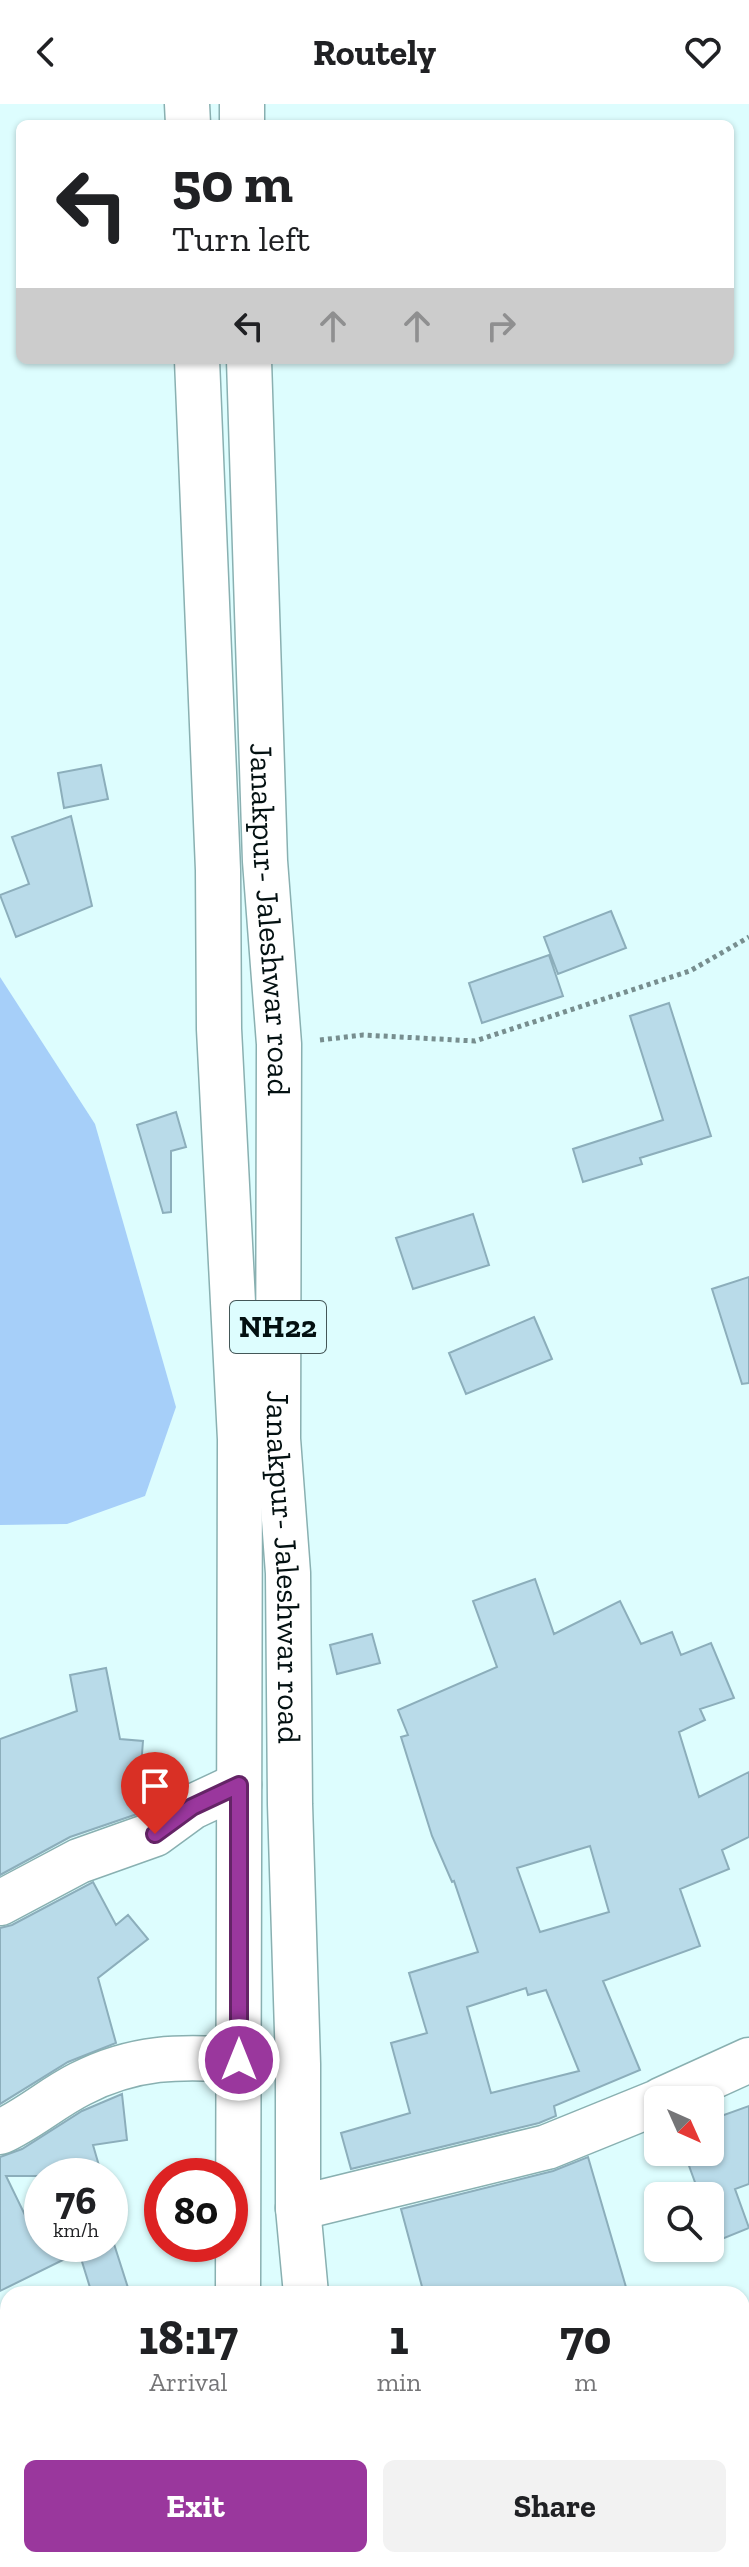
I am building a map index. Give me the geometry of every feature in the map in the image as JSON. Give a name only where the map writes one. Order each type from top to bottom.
[{"type":"main road","name":"Janakpur- Jaleshwar road","points":[[197,364],[218,870],[219,1029],[240,1439],[238,2286]]},
{"type":"main road","name":"Janakpur- Jaleshwar road","points":[[249,364],[265,861],[279,1044],[278,1439],[288,1573],[298,2208],[305,2286]]},
{"type":"main road","points":[[0,1903],[79,1861],[155,1834],[192,1807],[239,1785]]},
{"type":"main road","points":[[0,2132],[23,2122],[79,2084],[126,2065],[181,2057],[239,2060]]},
{"type":"main road","points":[[693,2086],[749,2060]]},
{"type":"main road","points":[[298,2208],[547,2147],[644,2108]]},
{"type":"path","points":[[279,1044],[363,1035],[475,1041],[690,971],[749,937]]},
{"type":"water","points":[[0,977],[95,1124],[176,1407],[145,1496],[67,1524],[0,1525]]},
{"type":"building","points":[[101,765],[108,799],[64,808],[58,773]]},
{"type":"building","points":[[71,816],[92,906],[16,937],[0,895],[29,884],[12,837]]},
{"type":"building","points":[[611,911],[626,948],[558,974],[544,937]]},
{"type":"building","points":[[549,955],[563,996],[482,1023],[469,983]]},
{"type":"building","points":[[669,1003],[711,1136],[640,1158],[642,1164],[583,1182],[573,1149],[663,1120],[630,1016]]},
{"type":"building","points":[[176,1112],[186,1147],[171,1151],[171,1212],[163,1213],[137,1125]]},
{"type":"building","points":[[473,1214],[489,1265],[413,1289],[396,1238]]},
{"type":"building","points":[[749,1277],[749,1383],[742,1384],[712,1289]]},
{"type":"building","points":[[534,1317],[552,1359],[466,1394],[449,1353]]},
{"type":"building","points":[[535,1579],[554,1634],[620,1601],[641,1644],[672,1632],[681,1655],[711,1643],[734,1698],[700,1709],[705,1720],[679,1732],[699,1797],[749,1772],[749,1837],[722,1850],[729,1869],[680,1889],[700,1946],[603,1981],[640,2070],[554,2106],[556,2116],[539,2123],[351,2169],[341,2133],[410,2113],[391,2043],[427,2033],[409,1973],[478,1952],[454,1881],[432,1836],[401,1737],[408,1735],[398,1710],[497,1667],[473,1601]],"holes":[[[590,1846],[609,1912],[540,1932],[517,1868]],[[526,1988],[528,1995],[546,1990],[579,2071],[491,2093],[467,2007]]]},
{"type":"building","points":[[372,1634],[380,1663],[337,1674],[330,1645]]},
{"type":"building","points":[[106,1668],[120,1739],[143,1741],[141,1767],[151,1806],[143,1812],[70,1837],[0,1875],[0,1739],[77,1711],[70,1675]]},
{"type":"building","points":[[93,1882],[116,1925],[128,1915],[148,1939],[98,1978],[116,2043],[68,2062],[0,2104],[0,1928],[12,1925]]},
{"type":"building","points":[[122,2094],[127,2140],[93,2145],[97,2158],[24,2158],[24,2176],[6,2176],[24,2213],[24,2262],[59,2262],[10,2286],[0,2286],[0,2157],[22,2149],[82,2111]]},
{"type":"building","points":[[749,2106],[749,2184],[735,2189],[749,2228],[724,2238],[724,2182],[695,2182],[689,2166],[724,2166],[724,2115]]},
{"type":"building","points":[[588,2157],[626,2286],[422,2286],[401,2209],[553,2171]]},
{"type":"building","points":[[82,2262],[120,2262],[127,2286],[90,2286]]},
{"type":"route","points":[[155,1834],[192,1807],[239,1785],[239,2060]]}]
